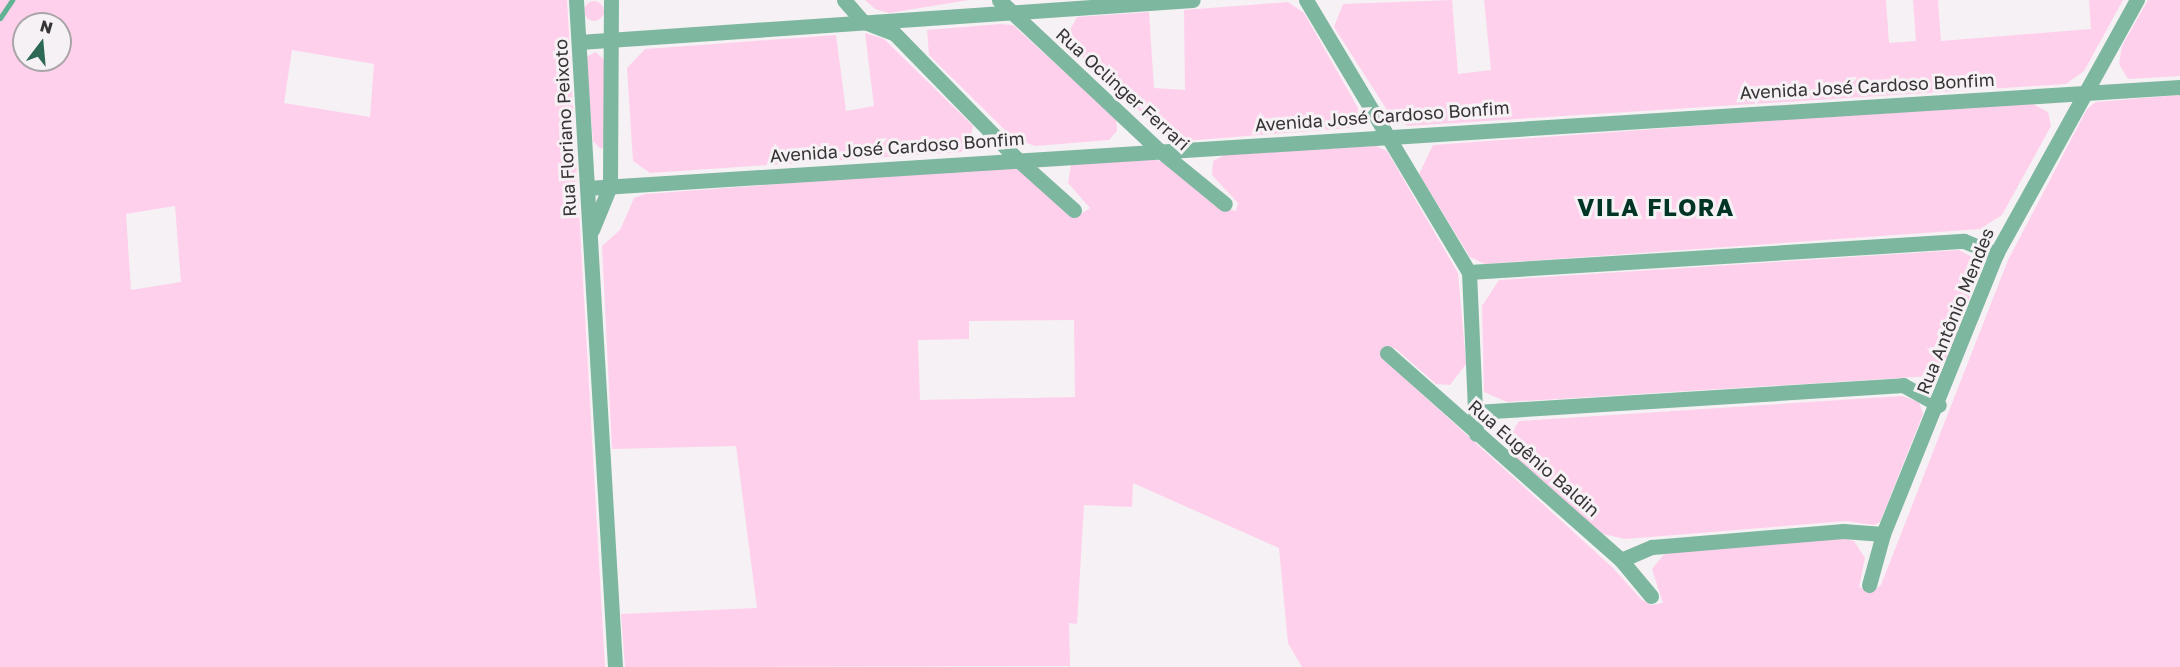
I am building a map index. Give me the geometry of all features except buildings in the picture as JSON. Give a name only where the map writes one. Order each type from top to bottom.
[{"type":"street","name":"Rua Floriano Peixoto","points":[[576,0],[591,233]]},
{"type":"street","name":"Rua Floriano Peixoto","points":[[591,233],[610,186],[611,0]]},
{"type":"street","points":[[844,0],[862,21],[894,33],[1016,158],[1074,210]]},
{"type":"street","points":[[579,42],[862,21],[1004,5],[1192,0]]},
{"type":"street","points":[[1306,0],[1469,272],[1476,434]]},
{"type":"street","name":"Rua Antônio Mendes","points":[[1869,585],[1883,534],[1939,405],[1996,254],[2137,0]]},
{"type":"street","name":"Rua Oclinger Ferrari","points":[[1004,5],[1159,150],[1225,204]]},
{"type":"street","name":"Avenida José Cardoso Bonfim","points":[[587,188],[1016,158],[2180,87]]},
{"type":"street","points":[[591,233],[615,667]]},
{"type":"street","points":[[1469,272],[1964,241],[1996,254]]},
{"type":"street","name":"Rua Eugênio Baldin","points":[[1387,353],[1621,560],[1651,596]]},
{"type":"street","points":[[1476,412],[1903,386],[1939,405]]},
{"type":"street","points":[[1621,560],[1652,547],[1843,531],[1883,534]]},
{"type":"shaded area","points":[[0,0],[567,0],[605,667],[0,667]],"holes":[[[292,50],[374,64],[370,117],[284,103]],[[175,206],[181,282],[131,290],[126,214]]]},
{"type":"shaded area","points":[[865,0],[969,0],[889,13],[875,9]]},
{"type":"shaded area","points":[[1452,0],[1458,74],[1491,70],[1484,0],[1886,0],[1889,43],[1916,41],[1913,0],[1938,0],[1941,41],[2091,29],[2089,0],[2123,0],[2084,71],[2066,84],[1408,126],[1392,118],[1334,27],[1343,4]]},
{"type":"shaded area","points":[[2148,0],[2180,0],[2180,76],[2128,79],[2119,64],[2122,46]]},
{"type":"shaded area","points":[[590,1],[598,1],[604,7],[604,15],[598,21],[590,21],[584,15],[584,7]]},
{"type":"shaded area","points":[[1288,2],[1304,13],[1358,108],[1358,119],[1349,128],[1185,141],[1165,135],[1071,46],[1071,28],[1077,17],[1149,12],[1154,88],[1185,90],[1184,10]]},
{"type":"shaded area","points":[[1013,25],[1116,119],[1117,131],[1109,140],[1035,146],[1013,138],[929,55],[927,30]]},
{"type":"shaded area","points":[[865,33],[884,39],[973,126],[970,141],[961,152],[650,173],[633,161],[627,68],[645,49],[836,35],[846,111],[874,106]]},
{"type":"shaded area","points":[[596,52],[604,60],[606,145],[601,149],[593,141],[586,57]]},
{"type":"shaded area","points":[[2180,95],[2180,667],[1302,667],[1288,643],[1279,548],[1133,483],[1132,507],[1084,505],[1077,624],[1069,623],[1070,666],[625,667],[621,614],[757,608],[736,446],[612,449],[602,246],[620,230],[634,198],[645,194],[1009,167],[1025,172],[1069,216],[1076,217],[1090,208],[1068,183],[1071,165],[1150,158],[1167,163],[1215,206],[1236,211],[1238,203],[1212,175],[1213,161],[1226,154],[1376,146],[1387,151],[1458,273],[1466,364],[1450,385],[1436,384],[1396,349],[1388,346],[1382,358],[1612,567],[1641,599],[1651,605],[1663,603],[1652,569],[1666,552],[1841,538],[1854,541],[1865,558],[1859,587],[1872,592],[1881,585],[2008,260],[2087,109],[2096,102]],"holes":[[[1074,320],[1075,397],[920,400],[918,340],[969,339],[969,321]]]},
{"type":"shaded area","points":[[2029,102],[2048,112],[2051,126],[2002,215],[1980,229],[1485,264],[1470,257],[1419,174],[1433,145]]},
{"type":"shaded area","points":[[1959,250],[1972,257],[1979,270],[1948,359],[1931,376],[1507,402],[1484,392],[1482,306],[1499,280]]},
{"type":"shaded area","points":[[1902,396],[1919,402],[1923,414],[1880,522],[1874,525],[1846,521],[1625,539],[1603,534],[1511,457],[1509,437],[1519,421]]},
{"type":"waterway","points":[[0,18],[12,0]]},
{"type":"district","name":"VILA FLORA","points":[[1656,207]]}]
